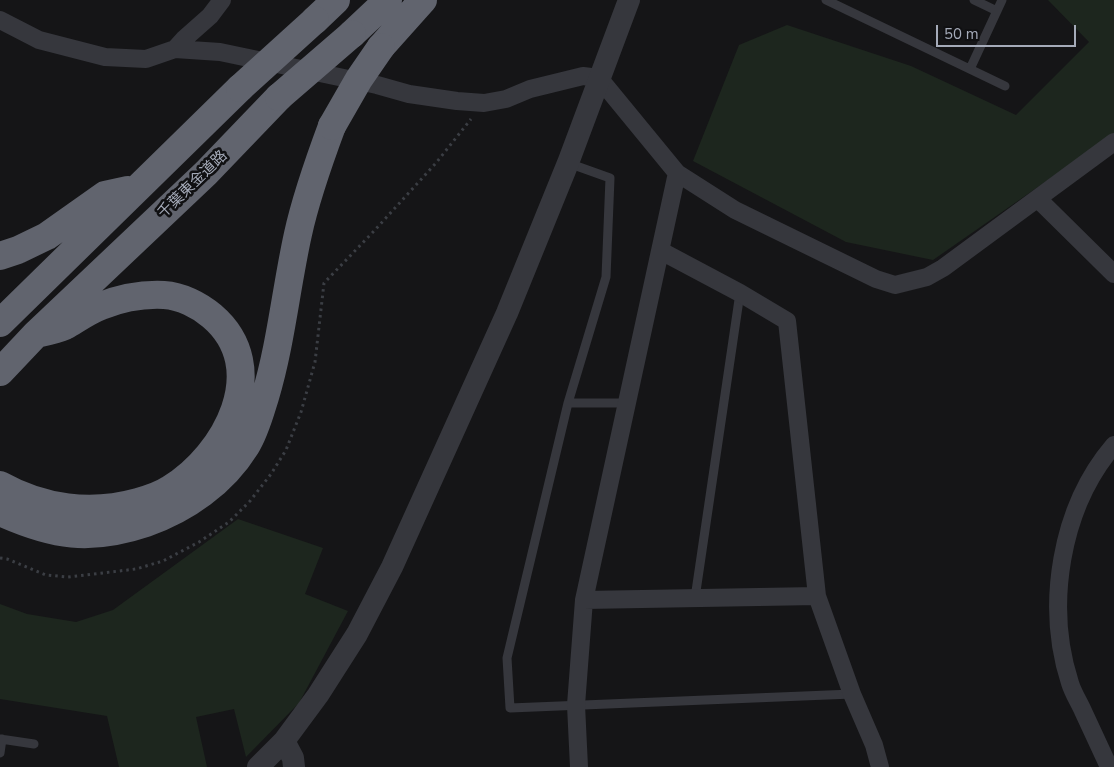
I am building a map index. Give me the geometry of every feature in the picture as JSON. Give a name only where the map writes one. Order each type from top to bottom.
[{"type":"highway","points":[[0,324],[240,88],[336,0]]},
{"type":"highway","name":"千葉東金道路","points":[[0,372],[36,334],[206,173],[279,97],[388,0]]},
{"type":"highway","points":[[0,512],[21,522],[50,530],[82,534],[104,534],[131,528],[160,518],[186,505],[208,489],[229,469],[247,445],[259,416],[271,376],[298,234],[309,192],[332,126],[359,79],[381,47],[423,0]]},
{"type":"highway","points":[[0,256],[18,250],[47,236],[105,195],[137,188]]},
{"type":"highway","points":[[0,485],[17,495],[43,504],[69,509],[120,507],[146,500],[170,490],[209,456],[223,438],[239,399],[240,376],[238,357],[232,341],[221,324],[203,309],[185,300],[166,295],[124,299],[101,306],[63,326],[36,334]]},
{"type":"street","points":[[175,49],[210,16],[222,0]]},
{"type":"street","points":[[258,767],[284,741],[318,695],[356,634],[392,567],[507,313],[568,163],[629,0]]},
{"type":"street","points":[[0,20],[39,40],[105,56],[146,60],[175,49],[220,52],[377,84],[409,94],[466,102],[484,103],[506,99],[530,89],[583,76],[599,78],[677,173],[735,210],[876,279],[895,285],[927,277],[943,268],[1114,142]]},
{"type":"street","points":[[579,767],[576,705],[584,600],[677,173]]},
{"type":"street","points":[[1038,199],[1114,274]]},
{"type":"street","points":[[661,251],[740,293],[787,321],[817,596],[852,694],[874,746],[880,767]]},
{"type":"street","points":[[1109,767],[1071,685],[1060,647],[1058,610],[1060,571],[1069,526],[1089,482],[1114,445]]},
{"type":"street","points":[[584,600],[817,596]]},
{"type":"street","points":[[284,741],[294,767]]},
{"type":"lane","points":[[826,0],[1006,86]]},
{"type":"lane","points":[[974,0],[997,11]]},
{"type":"lane","points":[[970,69],[1002,0]]},
{"type":"lane","points":[[568,163],[610,178],[606,277],[568,403],[507,658],[510,708],[852,694]]},
{"type":"lane","points":[[695,598],[740,293]]},
{"type":"lane","points":[[568,403],[627,403]]},
{"type":"lane","points":[[0,753],[1,739],[34,744]]},
{"type":"shaded area","points":[[1048,0],[1114,0],[1114,134],[933,260],[846,242],[693,161],[739,45],[787,25],[911,66],[1016,115],[1089,42]]},
{"type":"shaded area","points":[[238,519],[323,548],[305,594],[348,611],[299,703],[246,757],[234,709],[196,717],[207,767],[119,767],[107,716],[0,699],[0,604],[27,614],[76,622],[113,610]]}]
